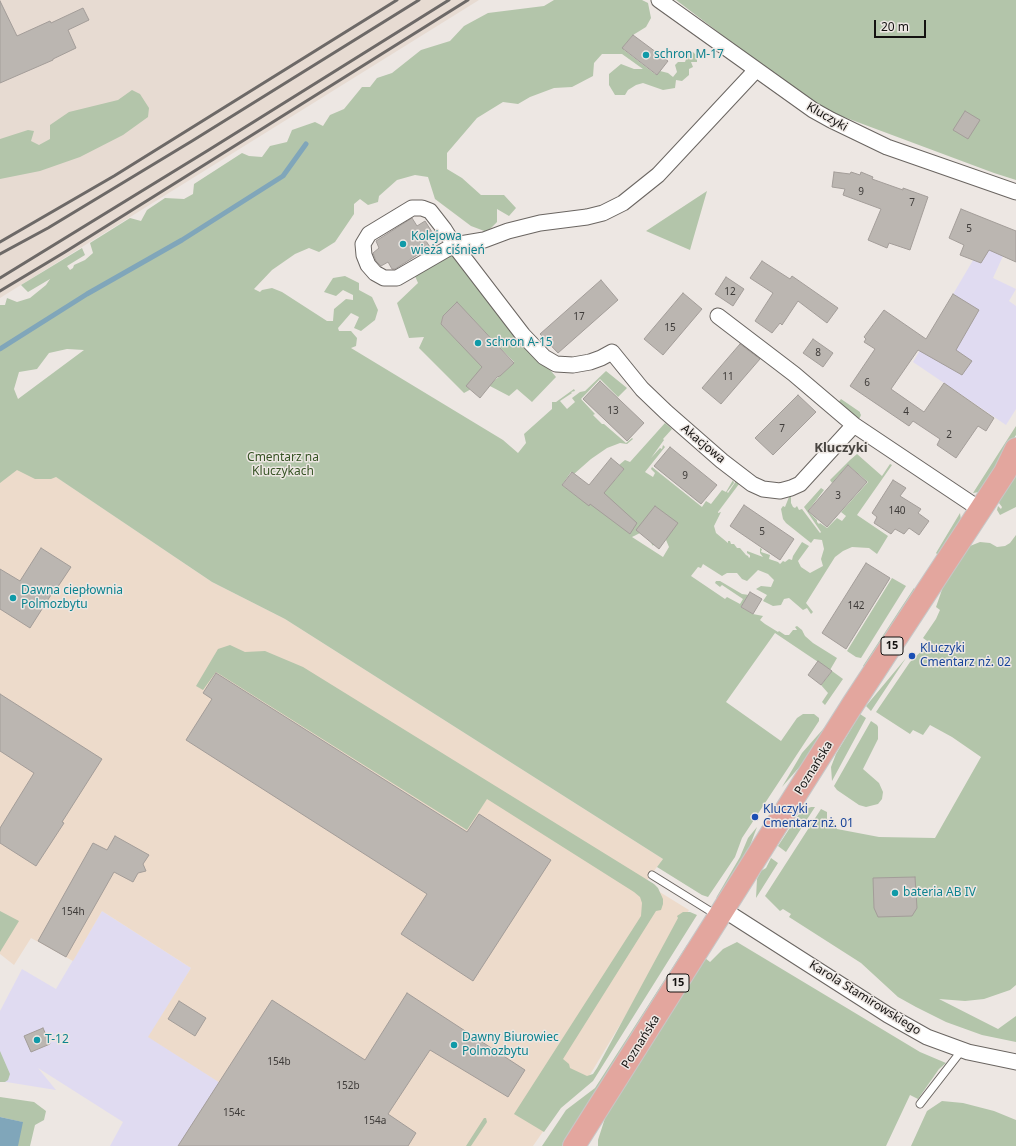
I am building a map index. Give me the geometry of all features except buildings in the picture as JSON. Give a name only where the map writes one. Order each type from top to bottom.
[{"type":"main road","name":"Poznańska","points":[[574,1146],[853,704],[1010,466],[1016,449]]},
{"type":"street","name":"Kluczyki","points":[[659,0],[813,110],[847,129],[887,147],[1016,192]]},
{"type":"street","points":[[454,245],[484,240],[508,231],[540,223],[587,217],[603,213],[623,203],[658,174],[756,70]]},
{"type":"street","name":"Akacjowa","points":[[454,245],[397,278],[384,278],[375,274],[368,265],[363,249],[363,244],[369,234],[412,208],[417,207],[430,211],[523,335],[544,357],[556,364],[573,365],[595,360],[612,352],[642,389],[666,412],[722,461],[757,487],[780,491],[800,484],[854,425]]},
{"type":"street","points":[[718,316],[794,374],[854,425],[981,510]]},
{"type":"street","name":"Karola Stamirowskiego","points":[[722,913],[888,1015],[927,1037],[962,1050],[1016,1062]]},
{"type":"lane","points":[[652,875],[722,913]]},
{"type":"lane","points":[[920,1104],[962,1050]]},
{"type":"shaded area","points":[[0,0],[479,0],[0,298]]},
{"type":"shaded area","points":[[982,245],[1003,256],[993,278],[1016,289],[1009,301],[1016,306],[1016,409],[1006,425],[913,362]]},
{"type":"shaded area","points":[[0,439],[212,582],[285,619],[663,859],[645,883],[689,910],[585,1083],[560,1107],[533,1146],[319,1146],[148,1037],[191,968],[102,911],[73,961],[31,938],[14,965],[0,954]]},
{"type":"shaded area","points":[[102,911],[191,968],[149,1037],[319,1146],[110,1146],[123,1122],[38,1068],[56,1090],[0,1081],[0,1011],[22,969],[56,989]]},
{"type":"green space","name":"Cmentarz na Kluczykach","points":[[554,0],[642,0],[648,3],[651,18],[646,27],[633,35],[625,45],[624,50],[655,74],[660,71],[668,73],[673,77],[677,72],[675,65],[678,62],[685,62],[688,54],[693,52],[697,56],[697,62],[691,62],[693,67],[689,69],[689,75],[682,81],[676,80],[675,88],[663,90],[643,83],[628,90],[625,95],[615,95],[609,85],[609,74],[621,64],[634,69],[643,69],[622,54],[602,54],[594,63],[593,76],[572,87],[554,88],[530,97],[518,104],[503,102],[477,118],[447,153],[447,169],[462,178],[481,195],[504,195],[516,208],[509,216],[497,209],[497,222],[487,232],[471,226],[435,199],[428,177],[415,175],[397,180],[379,196],[378,202],[368,205],[360,199],[354,204],[354,214],[335,242],[319,252],[309,248],[295,254],[272,270],[254,289],[260,292],[262,290],[272,288],[282,292],[327,321],[333,321],[334,309],[346,299],[353,300],[353,295],[343,290],[336,296],[324,292],[333,278],[345,276],[359,283],[359,290],[372,297],[378,310],[375,320],[361,331],[354,328],[359,317],[351,313],[338,328],[339,331],[351,331],[357,338],[356,346],[351,348],[503,440],[518,453],[526,443],[524,434],[552,409],[552,402],[556,402],[574,389],[575,391],[571,392],[572,393],[560,401],[567,409],[575,402],[572,398],[580,392],[585,391],[606,371],[627,388],[618,397],[600,379],[581,399],[602,424],[604,424],[626,443],[632,438],[633,439],[627,444],[620,443],[607,448],[591,459],[574,474],[571,472],[562,485],[589,505],[611,478],[615,480],[624,469],[619,465],[625,460],[630,462],[665,423],[672,429],[663,439],[664,440],[651,458],[660,448],[662,449],[663,445],[665,447],[645,472],[653,477],[655,473],[651,469],[652,467],[702,507],[706,501],[711,504],[722,490],[726,492],[733,480],[734,483],[727,492],[728,493],[736,481],[739,484],[718,512],[721,512],[714,526],[716,533],[728,543],[728,541],[730,541],[731,544],[734,544],[737,548],[740,548],[749,558],[750,555],[747,551],[763,557],[760,553],[760,548],[762,549],[761,552],[770,555],[769,559],[780,564],[789,559],[792,560],[802,542],[809,546],[798,561],[801,567],[810,573],[823,566],[821,559],[824,549],[822,540],[814,539],[811,543],[783,519],[781,509],[783,506],[785,507],[789,497],[791,496],[791,503],[793,507],[795,508],[797,506],[799,510],[802,509],[820,533],[821,532],[804,507],[821,488],[824,490],[808,511],[819,524],[820,523],[827,528],[837,518],[842,521],[846,516],[841,512],[868,482],[848,465],[832,483],[830,480],[850,460],[857,454],[882,476],[890,464],[892,465],[857,515],[888,536],[877,554],[869,548],[852,547],[835,557],[806,603],[813,612],[811,614],[807,608],[803,610],[789,598],[784,599],[781,605],[773,606],[763,601],[767,595],[756,589],[761,586],[771,587],[774,580],[768,574],[758,570],[747,581],[742,579],[737,573],[727,573],[722,576],[703,564],[701,568],[698,567],[691,576],[725,599],[727,597],[740,604],[743,599],[722,585],[720,587],[715,583],[716,581],[720,581],[742,594],[749,595],[741,607],[753,614],[763,616],[760,620],[785,635],[789,635],[793,630],[797,630],[795,627],[797,626],[813,643],[837,658],[830,670],[775,633],[726,702],[781,741],[797,718],[803,714],[814,714],[819,718],[819,721],[742,838],[735,857],[708,897],[702,895],[657,867],[663,859],[285,619],[212,582],[56,477],[51,479],[35,479],[17,470],[0,483],[0,305],[5,305],[7,298],[17,302],[30,298],[46,285],[50,279],[28,292],[21,285],[82,248],[85,255],[67,266],[70,270],[74,265],[85,260],[93,253],[90,243],[130,218],[141,221],[147,210],[165,198],[184,199],[193,194],[194,184],[242,153],[249,156],[262,157],[270,146],[287,142],[292,130],[315,122],[323,126],[330,115],[344,109],[362,87],[370,87],[377,78],[392,73],[421,50],[450,41],[464,26],[488,13],[544,6]],"holes":[[[67,349],[84,350],[18,399],[14,389],[19,372],[37,369],[49,353]],[[644,531],[653,546],[658,535],[664,535],[669,547],[663,557],[632,537]]]},
{"type":"green space","points":[[676,0],[1016,0],[1016,180],[817,107]]},
{"type":"green space","points":[[132,90],[140,94],[149,108],[148,117],[123,135],[80,157],[40,171],[0,179],[0,139],[28,130],[34,131],[31,141],[39,145],[50,139],[50,125],[69,112],[118,100]]},
{"type":"green space","points":[[707,191],[690,250],[646,231]]},
{"type":"green space","points":[[452,252],[556,377],[532,402],[517,389],[509,396],[488,385],[500,376],[514,362],[457,303],[443,316],[441,324],[493,377],[464,393],[419,348],[424,337],[409,338],[397,303],[418,283],[415,276]]},
{"type":"green space","points":[[841,399],[860,412],[861,415],[858,422],[838,403]]},
{"type":"green space","points":[[1016,426],[1016,435],[982,489],[979,492],[973,493]]},
{"type":"green space","points":[[1016,475],[1016,507],[1000,515],[997,510],[998,506],[1001,509],[1002,507],[999,503],[1001,497]]},
{"type":"green space","points":[[960,513],[961,520],[938,555],[936,553]]},
{"type":"green space","points":[[1016,535],[1016,985],[1010,990],[984,999],[965,1001],[939,999],[998,1029],[1016,1016],[1016,1042],[982,1035],[946,1022],[898,997],[861,963],[789,917],[791,914],[783,909],[780,911],[765,896],[821,809],[827,812],[827,819],[835,824],[837,829],[879,837],[935,838],[981,757],[952,737],[930,725],[923,735],[913,730],[910,734],[876,712],[910,662],[930,643],[923,638],[936,619],[940,610],[936,607],[946,578],[970,546],[980,542],[990,543],[997,547],[1005,546],[1010,543]]},
{"type":"green space","points":[[892,578],[906,586],[861,658],[856,657],[847,651]]},
{"type":"green space","points":[[914,588],[915,591],[866,667],[863,666]]},
{"type":"green space","points":[[230,645],[245,652],[265,651],[303,667],[654,884],[658,888],[663,899],[661,910],[656,911],[563,1059],[569,1064],[570,1068],[587,1076],[593,1074],[678,918],[677,916],[683,912],[690,912],[697,915],[593,1081],[561,1108],[544,1132],[514,1114],[641,916],[642,903],[640,897],[487,799],[467,830],[216,672],[203,690],[196,686],[218,649]]},
{"type":"green space","points":[[906,658],[871,711],[866,706]]},
{"type":"green space","points":[[832,671],[843,679],[825,705],[822,702],[828,693],[821,685]]},
{"type":"green space","points":[[860,714],[866,718],[832,781],[831,767],[836,754]]},
{"type":"green space","points":[[871,721],[878,727],[878,739],[863,769],[879,783],[883,792],[882,799],[878,804],[866,807],[859,805],[837,790],[834,786]]},
{"type":"green space","points":[[825,727],[827,731],[816,748],[782,787],[802,753]]},
{"type":"green space","points":[[815,807],[786,852],[778,846],[801,811]]},
{"type":"green space","points":[[757,827],[745,859],[716,898],[740,857],[748,838]]},
{"type":"green space","points":[[771,858],[778,863],[756,898],[757,879],[761,871],[766,868]]},
{"type":"green space","points":[[0,911],[19,921],[0,952]]},
{"type":"green space","points":[[737,942],[920,1052],[946,1063],[939,1069],[918,1099],[910,1095],[886,1146],[598,1146],[598,1140],[606,1115],[705,958],[710,962],[723,949]]},
{"type":"green space","points":[[687,945],[689,947],[562,1146],[542,1146],[566,1110],[595,1088]]},
{"type":"green space","points":[[0,1051],[10,1074],[8,1080],[5,1082],[0,1082]]},
{"type":"green space","points":[[0,1097],[34,1102],[46,1111],[44,1120],[35,1125],[30,1146],[16,1146],[22,1122],[0,1117]]},
{"type":"green space","points":[[942,1101],[963,1103],[994,1111],[1016,1120],[1016,1146],[911,1146],[927,1111]]},
{"type":"green space","points":[[484,1118],[486,1118],[487,1122],[471,1146],[466,1146]]},
{"type":"water","points":[[0,1117],[23,1122],[18,1146],[0,1146]]},
{"type":"waterway","points":[[0,349],[87,294],[182,240],[283,176],[306,144]]},
{"type":"railway","points":[[0,242],[114,176],[397,0]]},
{"type":"railway","points":[[0,254],[48,228],[192,141],[419,0]]},
{"type":"railway","points":[[0,278],[449,0]]},
{"type":"railway","points":[[0,291],[65,252],[468,0]]},
{"type":"place","name":"schron M-17","points":[[646,55]]},
{"type":"place","name":"Kolejowa wieża ciśnień","points":[[403,244]]},
{"type":"place","name":"schron A-15","points":[[478,343]]},
{"type":"place","name":"Dawna ciepłownia Polmozbytu","points":[[13,598]]},
{"type":"place","name":"Kluczyki Cmentarz nż. 02","points":[[912,656]]},
{"type":"place","name":"Kluczyki Cmentarz nż. 01","points":[[755,817]]},
{"type":"place","name":"bateria AB IV","points":[[895,893]]},
{"type":"place","name":"T-12","points":[[37,1040]]},
{"type":"place","name":"Dawny Biurowiec Polmozbytu","points":[[454,1045]]},
{"type":"district","name":"Kluczyki","points":[[841,448]]}]
